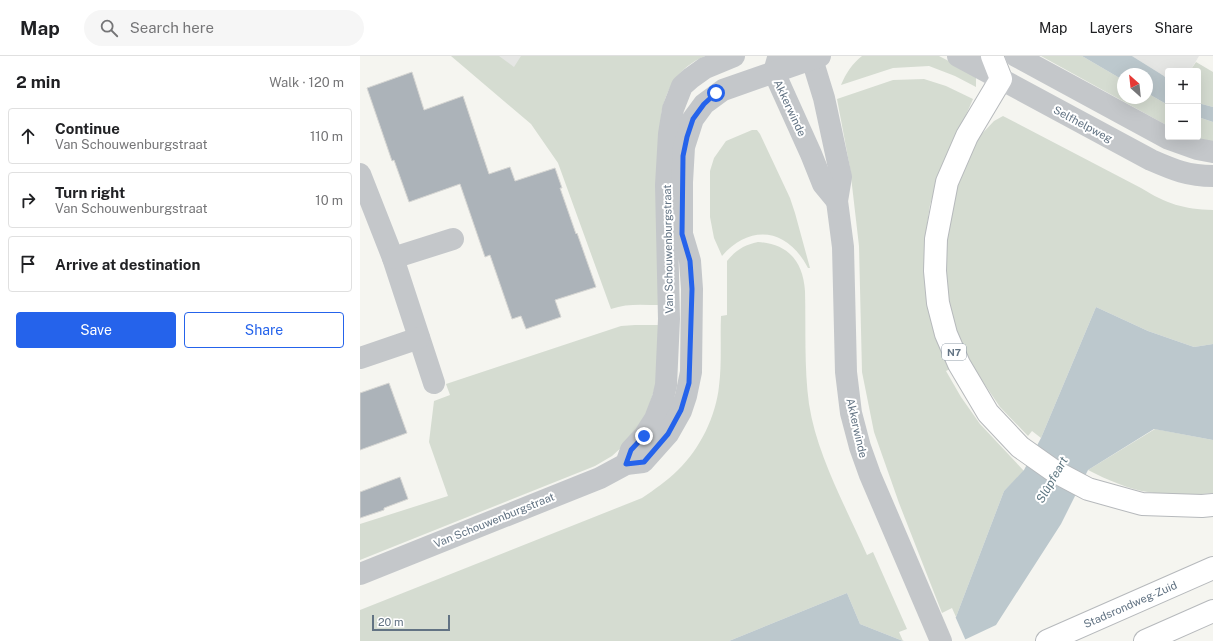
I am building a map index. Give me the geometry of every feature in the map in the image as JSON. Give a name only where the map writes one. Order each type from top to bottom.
[{"type":"highway","points":[[992,56],[1001,79]]},
{"type":"highway","name":"N7","points":[[1001,79],[967,136],[948,182],[936,239],[935,271],[938,303],[946,334],[959,364],[988,413],[1020,447],[1054,471],[1088,489],[1142,504],[1213,505]]},
{"type":"highway","name":"Stadsrondweg-Zuid","points":[[1047,641],[1213,568]]},
{"type":"highway","points":[[1145,641],[1213,611]]},
{"type":"street","name":"Van Schouwenburgstraat","points":[[626,464],[631,450],[644,436],[655,419],[666,385],[669,319],[666,185],[672,109],[682,86],[691,78],[705,68],[734,56]]},
{"type":"street","name":"Selfhelpweg","points":[[958,56],[1151,160],[1176,171],[1196,176],[1213,176]]},
{"type":"street","points":[[1016,56],[1169,139],[1197,149],[1213,152]]},
{"type":"street","points":[[776,64],[814,57]]},
{"type":"street","name":"Akkerwinde","points":[[814,57],[841,177],[837,201],[844,247],[846,372],[851,413],[860,447],[870,475],[941,641]]},
{"type":"street","name":"Van Schouwenburgstraat","points":[[360,574],[594,480],[626,464],[644,462],[665,439],[681,410],[689,383],[692,289],[690,261],[683,239],[682,212],[683,156],[690,129],[698,111],[716,93],[776,64]]},
{"type":"street","name":"Akkerwinde","points":[[776,64],[823,184],[837,201]]},
{"type":"street","points":[[360,174],[393,258],[434,382]]},
{"type":"street","points":[[393,258],[452,238]]},
{"type":"street","points":[[360,358],[419,338]]},
{"type":"shaded area","points":[[451,56],[499,56],[514,67],[521,56],[705,56],[688,66],[675,80],[666,96],[661,115],[660,305],[629,305],[611,309],[558,163],[531,124]]},
{"type":"shaded area","points":[[482,56],[524,56],[512,77]]},
{"type":"shaded area","points":[[862,56],[939,56],[976,75],[976,87],[955,76],[929,66],[893,68],[841,85],[855,62]]},
{"type":"shaded area","points":[[1041,56],[1082,56],[1117,76],[1117,98]]},
{"type":"shaded area","points":[[1132,56],[1199,56],[1192,68],[1165,68],[1165,77]]},
{"type":"shaded area","points":[[1196,62],[1213,72],[1213,107],[1201,104],[1201,68],[1192,68]]},
{"type":"shaded area","points":[[924,79],[946,86],[973,99],[938,179],[930,205],[925,238],[950,369],[946,371],[961,397],[980,424],[1024,471],[1004,491],[956,617],[952,608],[942,613],[899,503],[874,432],[862,372],[859,246],[850,168],[837,99],[893,80]]},
{"type":"shaded area","points":[[1153,96],[1165,103],[1165,124],[1128,104],[1153,104]]},
{"type":"shaded area","points":[[1003,116],[1167,202],[1184,207],[1213,210],[1213,344],[1194,347],[1148,331],[1096,307],[1041,438],[1032,431],[1028,436],[1000,407],[968,360],[956,331],[949,301],[946,271],[946,240],[957,184],[976,140],[994,121]]},
{"type":"shaded area","points":[[1201,118],[1213,122],[1213,143],[1201,139]]},
{"type":"shaded area","points":[[752,130],[757,130],[760,134],[790,198],[810,268],[808,268],[800,255],[790,245],[780,238],[768,235],[757,235],[745,238],[733,245],[722,256],[714,238],[710,217],[710,171],[714,158],[726,141]]},
{"type":"shaded area","points":[[758,242],[769,243],[786,250],[797,263],[801,271],[805,291],[807,390],[818,443],[833,481],[867,555],[873,552],[907,629],[899,632],[903,641],[860,624],[847,593],[729,641],[360,641],[360,610],[642,498],[665,481],[686,462],[706,431],[711,420],[717,397],[720,369],[721,316],[727,315],[727,261],[741,248]]},
{"type":"shaded area","points":[[660,325],[659,375],[646,415],[623,446],[612,456],[595,466],[360,560],[360,524],[448,496],[429,442],[434,401],[450,395],[446,384],[621,326]]},
{"type":"shaded area","points":[[1155,429],[1213,440],[1213,493],[1177,495],[1142,491],[1130,488],[1088,470]]},
{"type":"water","points":[[1082,56],[1132,56],[1151,68],[1117,68],[1117,76]]},
{"type":"water","points":[[1153,69],[1165,77],[1165,103],[1153,96]]},
{"type":"water","points":[[1201,104],[1213,107],[1213,122],[1201,118]]},
{"type":"water","name":"Slûpfeart","points":[[1096,307],[1148,331],[1194,347],[1213,344],[1213,440],[1154,429],[1088,470],[1061,524],[996,625],[962,641],[903,641],[956,617],[1004,491],[1024,470],[1041,438]]},
{"type":"water","points":[[847,593],[860,624],[903,641],[729,641]]},
{"type":"pier","points":[[955,616],[966,641],[904,641],[903,639]]},
{"type":"building","points":[[412,72],[424,110],[463,96],[489,174],[510,167],[515,181],[555,168],[562,188],[560,188],[596,287],[555,300],[561,317],[526,329],[521,316],[512,319],[490,255],[485,257],[460,184],[409,202],[394,160],[392,161],[367,88]]},
{"type":"building","points":[[389,383],[407,433],[360,450],[360,393]]},
{"type":"building","points":[[400,477],[408,499],[384,508],[384,510],[360,518],[360,492]]},
{"type":"route","points":[[644,436],[631,450],[626,464],[644,462],[654,451],[668,434],[675,422],[686,396],[691,372],[692,289],[690,261],[682,234],[683,156],[684,147],[693,119],[704,104],[716,93]]}]
